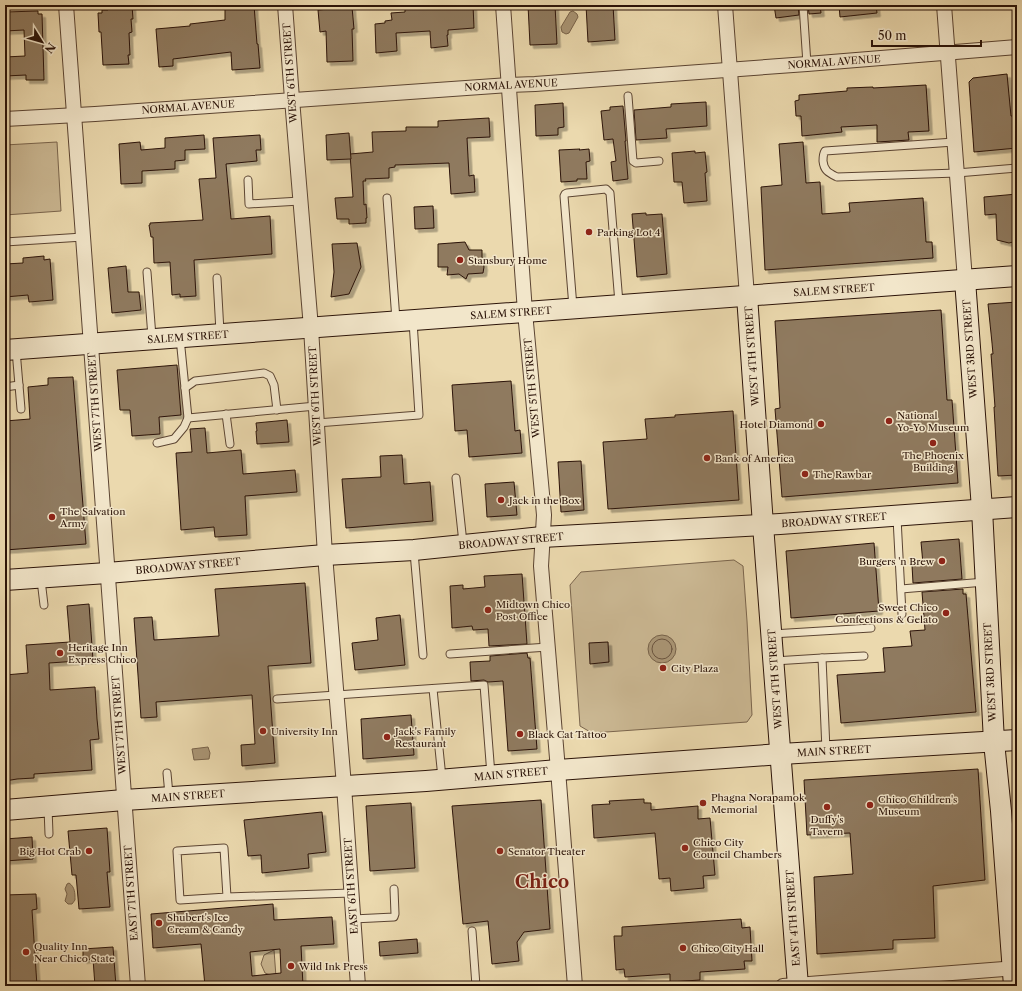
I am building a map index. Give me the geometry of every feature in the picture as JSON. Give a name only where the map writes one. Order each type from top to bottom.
[{"type":"street","name":"WEST 7TH STREET","points":[[66,5],[124,800]]},
{"type":"street","name":"WEST 6TH STREET","points":[[285,5],[311,328],[325,555],[344,786]]},
{"type":"street","name":"WEST 5TH STREET","points":[[503,5],[525,312],[544,515],[541,566],[575,986]]},
{"type":"street","name":"WEST 4TH STREET","points":[[725,5],[748,296],[763,525],[781,754]]},
{"type":"street","name":"WEST 3RD STREET","points":[[944,5],[956,172],[966,280],[982,509],[994,742],[1015,974]]},
{"type":"street","name":"NORMAL AVENUE","points":[[5,119],[292,99],[527,85],[1017,47]]},
{"type":"street","name":"SALEM STREET","points":[[11,350],[1017,276]]},
{"type":"street","name":"BROADWAY STREET","points":[[5,580],[325,555],[414,550],[542,538],[763,525],[1017,507]]},
{"type":"street","name":"MAIN STREET","points":[[5,810],[124,800],[344,786],[781,754],[1017,740]]},
{"type":"street","name":"EAST 4TH STREET","points":[[781,754],[793,986]]},
{"type":"street","name":"EAST 6TH STREET","points":[[344,786],[358,986]]},
{"type":"street","name":"EAST 7TH STREET","points":[[124,800],[138,986]]},
{"type":"street","points":[[793,986],[1015,974]]},
{"type":"lane","points":[[803,5],[807,64]]},
{"type":"lane","points":[[628,96],[634,162],[658,161]]},
{"type":"lane","points":[[954,142],[825,151],[823,154],[824,167],[830,174],[837,177],[1017,168]]},
{"type":"lane","points":[[248,180],[249,204],[300,201]]},
{"type":"lane","points":[[573,309],[564,196],[567,193],[606,189],[610,193],[619,305]]},
{"type":"lane","points":[[317,423],[420,415],[404,321],[387,198]]},
{"type":"lane","points":[[5,242],[83,237]]},
{"type":"lane","points":[[147,272],[152,340]]},
{"type":"lane","points":[[217,278],[220,334]]},
{"type":"lane","points":[[157,443],[174,439],[184,427],[188,418],[180,337]]},
{"type":"lane","points":[[11,350],[19,385],[21,408]]},
{"type":"lane","points":[[185,388],[195,381],[264,373],[270,376],[274,385],[277,410]]},
{"type":"lane","points":[[5,387],[19,385]]},
{"type":"lane","points":[[188,418],[316,406]]},
{"type":"lane","points":[[226,414],[230,444]]},
{"type":"lane","points":[[456,478],[463,545]]},
{"type":"lane","points":[[897,515],[902,614]]},
{"type":"lane","points":[[414,550],[423,655]]},
{"type":"lane","points":[[41,578],[44,605]]},
{"type":"lane","points":[[901,588],[986,582]]},
{"type":"lane","points":[[772,634],[871,628]]},
{"type":"lane","points":[[450,654],[548,647]]},
{"type":"lane","points":[[774,661],[864,656]]},
{"type":"lane","points":[[822,658],[826,752]]},
{"type":"lane","points":[[277,699],[484,685],[491,775]]},
{"type":"lane","points":[[433,689],[442,779]]},
{"type":"lane","points":[[167,773],[169,797]]},
{"type":"lane","points":[[48,806],[49,834]]},
{"type":"lane","points":[[227,897],[224,848],[177,851],[180,900],[351,893]]},
{"type":"lane","points":[[353,919],[394,917],[394,889]]},
{"type":"lane","points":[[472,931],[476,986]]},
{"type":"shaded area","points":[[57,142],[61,211],[5,215],[5,145]]},
{"type":"shaded area","name":"City Plaza","points":[[734,560],[743,566],[752,715],[747,722],[592,733],[580,726],[570,585],[581,572]]},
{"type":"shaded area","points":[[274,950],[276,977],[265,973],[261,964],[264,955]]},
{"type":"water","points":[[573,11],[578,17],[569,33],[566,34],[562,32],[561,27],[570,12]]},
{"type":"water","points":[[662,635],[672,639],[676,649],[672,659],[662,663],[652,659],[648,649],[652,639]]},
{"type":"water","points":[[208,747],[210,753],[209,759],[194,760],[192,749]]},
{"type":"water","points":[[69,883],[74,888],[75,893],[75,900],[72,904],[68,904],[65,901],[67,894],[65,889]]},
{"type":"building","points":[[132,5],[133,19],[131,19],[132,32],[129,33],[129,64],[103,65],[98,13],[102,13],[102,10],[108,10],[108,7]]},
{"type":"building","points":[[225,5],[254,5],[260,68],[232,70],[231,52],[173,59],[173,66],[159,67],[156,29],[190,26],[190,24],[225,20]]},
{"type":"building","points":[[434,5],[473,5],[474,28],[448,30],[448,46],[431,48],[430,31],[396,33],[397,51],[376,53],[375,24],[385,23],[385,21],[392,20],[391,13],[405,12],[405,9],[434,8]]},
{"type":"building","points":[[528,5],[555,5],[557,44],[530,45]]},
{"type":"building","points":[[586,5],[613,5],[615,40],[588,42]]},
{"type":"building","points":[[774,5],[798,5],[799,15],[776,18]]},
{"type":"building","points":[[808,5],[820,5],[821,13],[809,14]]},
{"type":"building","points":[[839,5],[876,5],[877,13],[840,17]]},
{"type":"building","points":[[352,7],[354,29],[352,29],[353,61],[327,62],[326,31],[320,32],[318,10]]},
{"type":"building","points":[[38,11],[38,14],[42,14],[44,80],[26,80],[26,75],[5,76],[5,57],[25,56],[24,30],[5,31],[5,12]]},
{"type":"building","points":[[1007,74],[1011,116],[1017,116],[1017,148],[974,152],[969,82],[973,78]]},
{"type":"building","points":[[926,85],[929,131],[908,132],[909,140],[877,142],[877,125],[841,127],[842,132],[802,136],[801,116],[796,116],[795,101],[799,100],[799,95],[847,91],[847,88]]},
{"type":"building","points":[[706,102],[707,126],[666,129],[667,138],[636,140],[634,110],[671,107],[671,104]]},
{"type":"building","points":[[563,103],[564,127],[558,128],[558,135],[536,136],[535,105]]},
{"type":"building","points":[[623,106],[628,179],[613,181],[611,162],[616,161],[613,139],[604,140],[601,111],[610,110],[610,107]]},
{"type":"building","points":[[489,118],[490,137],[467,138],[469,176],[474,175],[475,192],[451,194],[449,163],[395,165],[395,167],[389,168],[389,178],[365,179],[366,181],[363,181],[364,205],[366,204],[367,218],[366,223],[349,224],[349,219],[337,219],[335,198],[353,197],[350,154],[373,152],[372,132],[406,131],[406,127],[438,127],[438,121]]},
{"type":"building","points":[[349,133],[351,159],[327,160],[326,135]]},
{"type":"building","points":[[204,135],[205,149],[185,150],[185,160],[175,161],[175,169],[142,171],[142,183],[121,184],[119,144],[140,142],[141,150],[165,148],[165,138]]},
{"type":"building","points":[[260,135],[261,150],[256,150],[257,161],[226,164],[231,219],[270,216],[272,254],[194,260],[196,296],[180,297],[180,294],[172,295],[170,262],[154,263],[153,237],[151,237],[150,223],[203,220],[199,179],[216,178],[213,138]]},
{"type":"building","points":[[803,142],[806,183],[820,182],[822,214],[850,212],[849,203],[923,198],[926,242],[932,242],[933,258],[765,270],[761,187],[782,185],[779,144]]},
{"type":"building","points":[[580,149],[579,150],[589,149],[590,161],[586,162],[587,179],[561,182],[559,150]]},
{"type":"building","points":[[695,151],[695,153],[705,152],[707,201],[684,203],[682,182],[674,182],[672,153]]},
{"type":"building","points":[[1017,194],[1017,241],[1009,243],[997,240],[996,214],[985,215],[984,197]]},
{"type":"building","points":[[433,206],[434,228],[415,229],[414,207]]},
{"type":"building","points":[[646,213],[646,215],[662,214],[667,274],[637,277],[632,214]]},
{"type":"building","name":"Stansbury Home","points":[[465,242],[469,250],[482,250],[484,267],[483,273],[468,274],[466,279],[459,274],[447,275],[448,267],[438,267],[438,244]]},
{"type":"building","points":[[357,243],[361,267],[349,294],[331,297],[334,272],[332,244]]},
{"type":"building","points":[[44,256],[44,260],[50,259],[53,300],[29,302],[28,295],[5,297],[5,264],[23,263],[23,258]]},
{"type":"building","points":[[126,266],[128,292],[139,292],[141,310],[112,313],[108,268]]},
{"type":"building","points":[[1017,302],[1017,475],[998,476],[991,354],[993,354],[988,304]]},
{"type":"building","points":[[941,310],[947,400],[952,400],[958,483],[782,497],[775,409],[780,408],[775,321]]},
{"type":"building","points":[[177,365],[181,415],[159,417],[160,434],[132,436],[130,410],[120,410],[117,370]]},
{"type":"building","points":[[73,377],[86,544],[5,550],[5,421],[30,419],[28,387],[48,385],[48,378]]},
{"type":"building","points":[[511,381],[515,431],[520,430],[522,453],[469,457],[467,430],[455,431],[452,385]]},
{"type":"building","points":[[733,411],[739,500],[608,509],[603,442],[647,439],[645,419],[675,417],[675,415]]},
{"type":"building","points":[[287,420],[289,442],[257,444],[256,423]]},
{"type":"building","points":[[205,428],[207,453],[241,450],[243,474],[295,470],[297,492],[245,496],[247,535],[215,537],[214,527],[181,530],[176,453],[192,452],[190,429]]},
{"type":"building","points":[[402,455],[404,484],[430,482],[433,521],[346,528],[342,479],[381,477],[380,456]]},
{"type":"building","points":[[581,461],[584,510],[561,512],[558,462]]},
{"type":"building","name":"Jack in the Box","points":[[514,482],[517,515],[487,517],[485,484]]},
{"type":"building","name":"Burgers 'n Brew","points":[[959,539],[962,579],[913,583],[912,565],[923,564],[921,542]]},
{"type":"building","points":[[874,543],[879,611],[791,618],[786,551]]},
{"type":"building","name":"Midtown Chico Post Office","points":[[522,574],[527,644],[489,646],[488,629],[473,630],[472,626],[452,628],[450,586],[463,585],[463,589],[485,587],[484,576]]},
{"type":"building","points":[[305,583],[311,663],[268,666],[275,763],[242,766],[241,745],[255,744],[252,695],[156,702],[157,717],[141,718],[134,618],[152,617],[154,640],[219,636],[215,589]]},
{"type":"building","points":[[963,589],[963,594],[966,594],[976,712],[841,723],[837,675],[885,672],[883,648],[912,646],[910,631],[925,630],[922,592]]},
{"type":"building","points":[[89,604],[93,660],[49,663],[50,690],[95,687],[99,739],[90,740],[92,770],[34,774],[34,778],[5,781],[5,675],[28,673],[26,645],[70,642],[67,606]]},
{"type":"building","points":[[400,615],[405,665],[355,670],[352,643],[378,640],[376,618]]},
{"type":"building","points":[[608,642],[609,662],[590,664],[589,643]]},
{"type":"building","points":[[527,653],[528,658],[530,658],[537,749],[508,751],[503,681],[471,681],[470,662],[490,661],[490,656]]},
{"type":"building","name":"Jack's Family Restaurant","points":[[411,715],[414,755],[363,759],[361,719]]},
{"type":"building","points":[[978,769],[985,880],[933,886],[935,938],[893,940],[893,949],[817,954],[814,877],[853,874],[850,833],[807,835],[804,780]]},
{"type":"building","name":"Chico City Council Chambers","points":[[644,799],[644,803],[651,803],[651,810],[698,806],[698,819],[710,818],[715,875],[703,876],[704,888],[671,891],[670,878],[659,879],[655,833],[594,838],[592,805],[610,804],[609,801]]},
{"type":"building","name":"Senator Theater","points":[[541,800],[550,929],[524,932],[517,942],[519,961],[492,964],[488,921],[463,924],[452,806]]},
{"type":"building","points":[[411,803],[415,868],[370,871],[366,806]]},
{"type":"building","points":[[322,812],[326,852],[308,854],[309,868],[262,873],[261,855],[248,856],[244,820]]},
{"type":"building","name":"Big Hot Crab","points":[[107,828],[110,872],[107,872],[110,907],[79,909],[76,875],[72,875],[68,831]]},
{"type":"building","points":[[32,837],[33,859],[5,861],[5,839]]},
{"type":"building","name":"Quality Inn Near Chico State","points":[[36,894],[37,909],[32,910],[37,986],[5,986],[5,895]]},
{"type":"building","points":[[273,904],[274,920],[332,917],[334,944],[301,946],[303,986],[205,986],[201,944],[153,948],[151,914]],"holes":[[[280,949],[281,973],[252,976],[250,952]]]},
{"type":"building","name":"Chico City Hall","points":[[741,919],[742,928],[750,927],[752,961],[744,961],[745,969],[700,972],[700,980],[670,982],[670,974],[625,977],[624,969],[616,970],[614,936],[622,936],[622,927]]},
{"type":"building","points":[[417,939],[418,953],[380,956],[379,942]]},
{"type":"building","name":"Quality Inn Near Chico State","points":[[113,947],[116,986],[95,986],[93,959],[83,960],[83,949]]},
{"type":"place","name":"Parking Lot 4","points":[[589,232]]},
{"type":"place","name":"Stansbury Home","points":[[460,260]]},
{"type":"place","name":"National Yo-Yo Museum","points":[[889,421]]},
{"type":"place","name":"Hotel Diamond","points":[[821,424]]},
{"type":"place","name":"The Phoenix Building","points":[[933,443]]},
{"type":"place","name":"Bank of America","points":[[707,458]]},
{"type":"place","name":"The Rawbar","points":[[805,474]]},
{"type":"place","name":"Jack in the Box","points":[[501,500]]},
{"type":"place","name":"The Salvation Army","points":[[52,517]]},
{"type":"place","name":"Burgers 'n Brew","points":[[942,561]]},
{"type":"place","name":"Midtown Chico Post Office","points":[[488,610]]},
{"type":"place","name":"Sweet Chico Confections & Gelato","points":[[946,613]]},
{"type":"place","name":"Heritage Inn Express Chico","points":[[60,653]]},
{"type":"place","name":"City Plaza","points":[[663,668]]},
{"type":"place","name":"University Inn","points":[[263,731]]},
{"type":"place","name":"Black Cat Tattoo","points":[[520,734]]},
{"type":"place","name":"Jack's Family Restaurant","points":[[387,737]]},
{"type":"place","name":"Phagna Norapamok Memorial","points":[[703,803]]},
{"type":"place","name":"Chico Children's Museum","points":[[870,805]]},
{"type":"place","name":"Duffy's Tavern","points":[[827,807]]},
{"type":"place","name":"Chico City Council Chambers","points":[[685,848]]},
{"type":"place","name":"Big Hot Crab","points":[[89,851]]},
{"type":"place","name":"Senator Theater","points":[[500,851]]},
{"type":"place","name":"Shubert's Ice Cream & Candy","points":[[159,923]]},
{"type":"place","name":"Chico City Hall","points":[[683,948]]},
{"type":"place","name":"Quality Inn Near Chico State","points":[[26,952]]},
{"type":"place","name":"Wild Ink Press","points":[[291,966]]},
{"type":"district","name":"Chico","points":[[542,882]]}]
